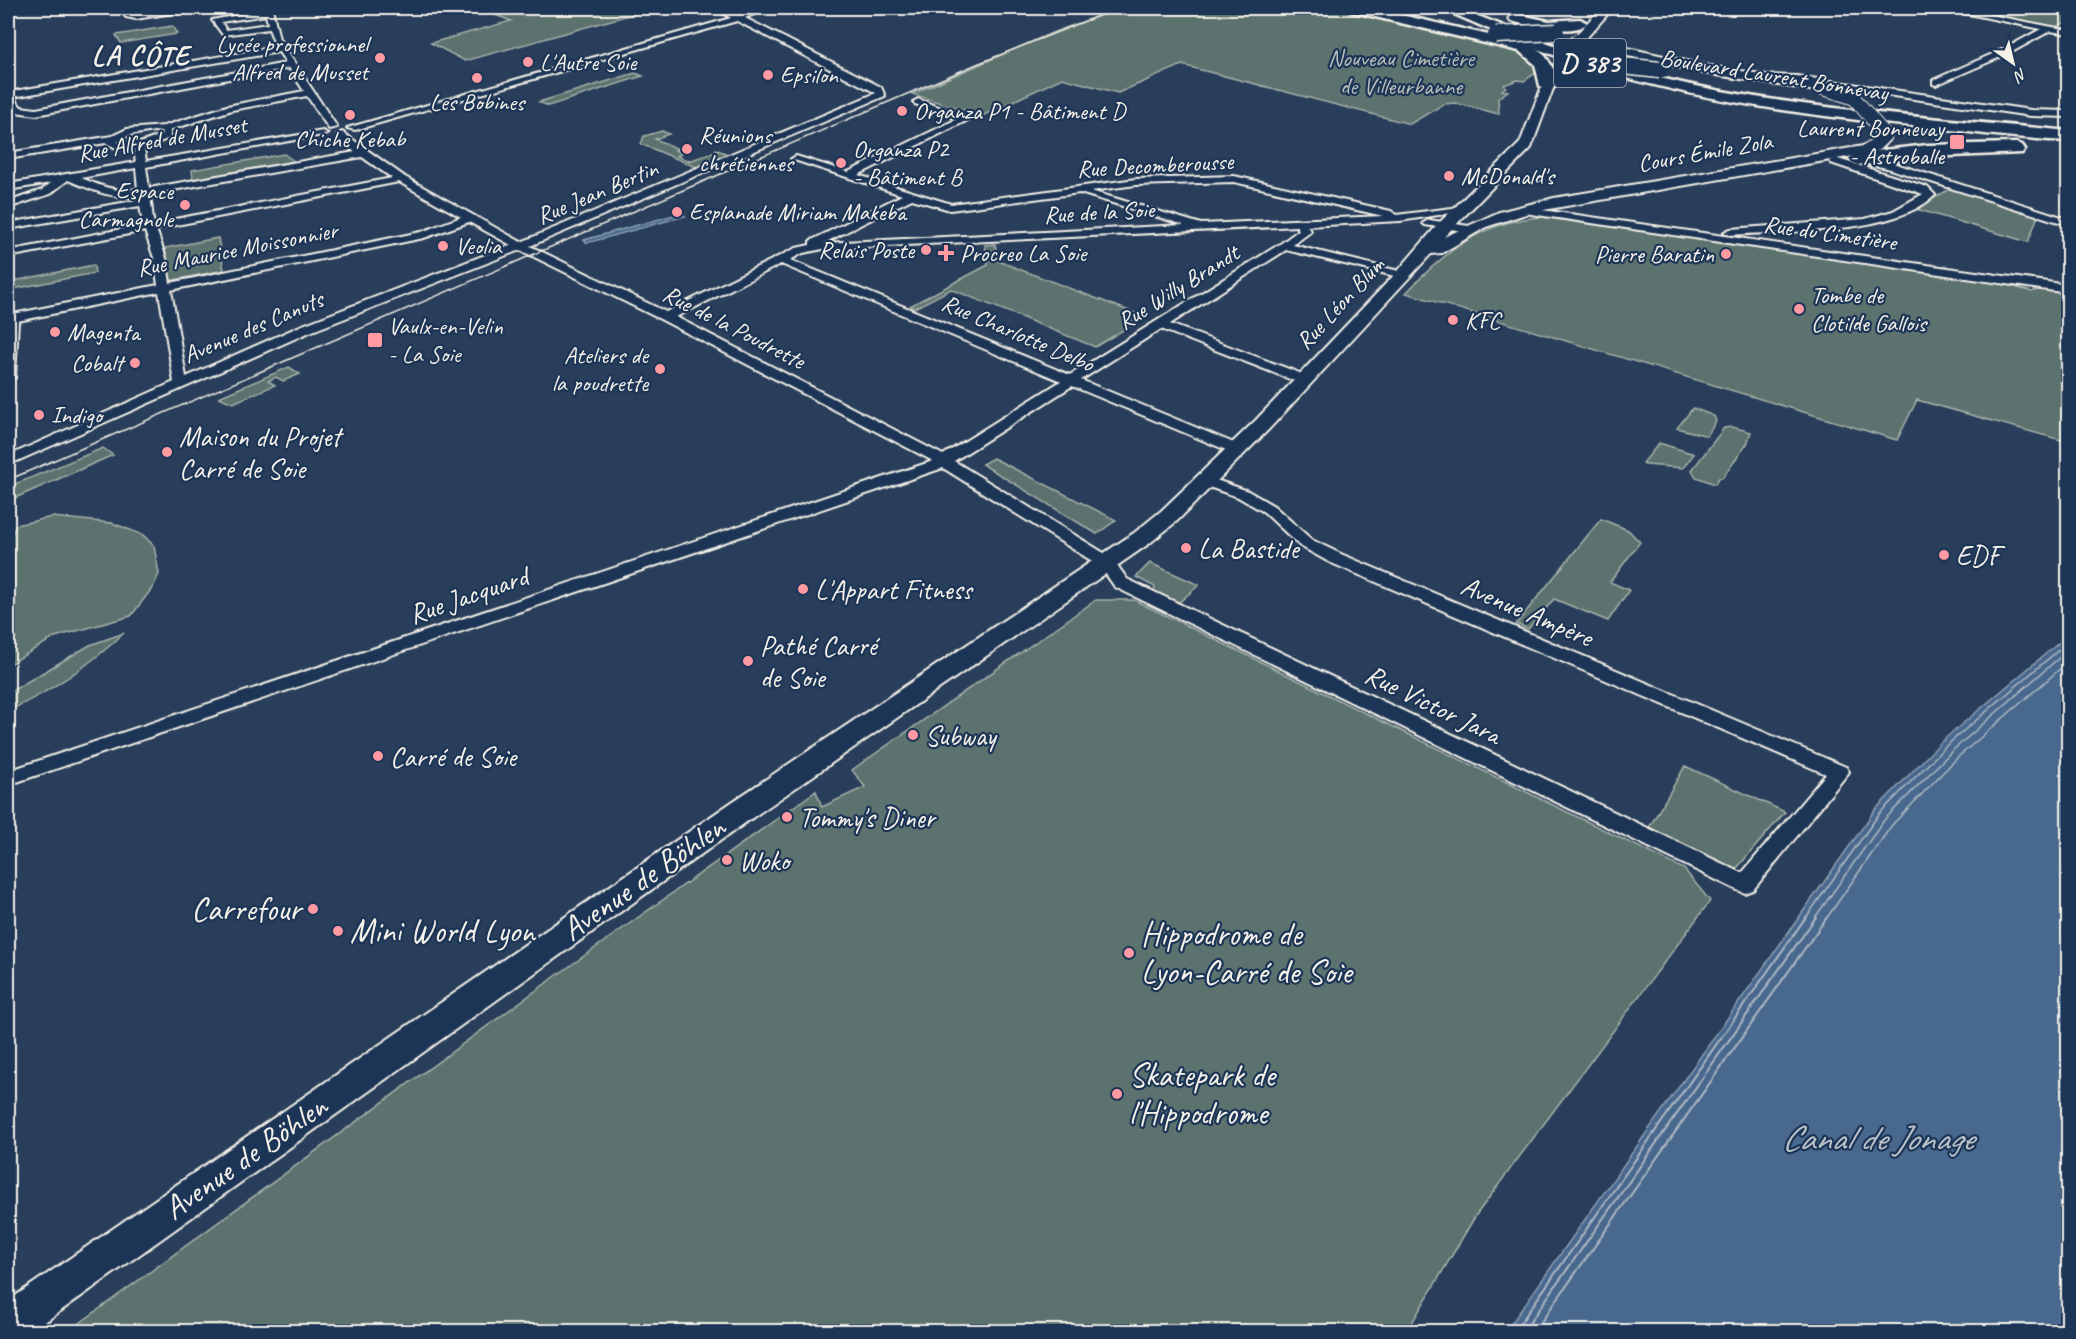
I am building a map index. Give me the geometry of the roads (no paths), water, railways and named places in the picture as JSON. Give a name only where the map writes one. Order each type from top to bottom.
[{"type":"highway","points":[[1355,8],[1534,52],[1547,69],[1548,86]]},
{"type":"highway","points":[[1366,8],[1496,35],[1556,33],[1603,12]]},
{"type":"highway","name":"Boulevard Laurent Bonnevay","points":[[1447,8],[1589,63],[1657,82],[1739,98],[2068,136]]},
{"type":"highway","name":"Boulevard Laurent Bonnevay","points":[[1464,8],[1601,59],[1692,83],[1835,106],[2068,129]]},
{"type":"highway","points":[[1475,8],[1587,48],[1707,75],[1965,111]]},
{"type":"highway","points":[[1504,14],[1533,23],[1580,23]]},
{"type":"highway","points":[[1531,29],[1702,71],[1822,88]]},
{"type":"highway","points":[[1548,86],[1569,66],[1613,65],[1660,70],[1775,93],[2068,129]]},
{"type":"highway","points":[[1690,76],[1769,89],[1965,111],[2068,119]]},
{"type":"highway","points":[[1739,98],[1866,121],[2068,143]]},
{"type":"highway","points":[[1857,159],[1938,151],[2004,148],[2068,150]]},
{"type":"main road","points":[[1569,66],[1575,44],[1603,12]]},
{"type":"main road","points":[[1599,45],[1589,37],[1603,12]]},
{"type":"main road","points":[[1575,44],[1599,45],[1745,76],[1822,88]]},
{"type":"main road","name":"Rue Léon Blum","points":[[1106,562],[1169,516],[1205,481],[1305,380],[1403,276],[1445,226],[1469,203],[1498,191],[1526,145],[1548,86]]},
{"type":"main road","name":"Cours Émile Zola","points":[[1631,189],[1724,171],[1865,150],[1880,144],[1883,140],[1882,131],[1854,98],[1822,88]]},
{"type":"main road","name":"Cours Émile Zola","points":[[1403,276],[1455,236],[1521,210],[1550,202],[1857,159]]},
{"type":"main road","points":[[1498,191],[1521,201],[1550,202]]},
{"type":"main road","points":[[1469,203],[1521,210]]},
{"type":"main road","name":"Avenue de Böhlen","points":[[8,1324],[777,785],[1106,562]]},
{"type":"street","points":[[123,8],[129,15],[136,17],[199,8]]},
{"type":"street","points":[[718,8],[739,18]]},
{"type":"street","points":[[323,134],[325,129],[332,127],[352,128],[739,18],[765,8]]},
{"type":"street","points":[[1944,8],[2068,32]]},
{"type":"street","points":[[270,26],[223,33],[216,20],[269,9],[270,26],[280,49],[311,92],[332,127]]},
{"type":"street","name":"Rue Jean Bertin","points":[[520,245],[881,96],[882,92],[878,89],[739,18]]},
{"type":"street","points":[[1936,82],[2009,50],[2049,28]]},
{"type":"street","points":[[280,49],[8,96],[18,110],[36,112],[292,65]]},
{"type":"street","points":[[1745,76],[1797,79],[2031,113],[2068,114]]},
{"type":"street","points":[[8,156],[111,139],[136,129],[165,129],[230,108],[311,92]]},
{"type":"street","points":[[847,176],[965,119],[918,102]]},
{"type":"street","points":[[342,135],[352,128]]},
{"type":"street","points":[[111,139],[110,142],[118,146],[139,146],[163,138],[168,132],[165,129]]},
{"type":"street","name":"Rue Alfred de Musset","points":[[8,186],[323,134],[342,135]]},
{"type":"street","name":"Rue de la Poudrette","points":[[342,135],[345,141],[401,179],[470,218],[943,461],[1106,562]]},
{"type":"street","points":[[139,146],[149,224],[164,287],[181,383]]},
{"type":"street","points":[[8,226],[145,197],[196,181],[364,154]]},
{"type":"street","points":[[796,159],[909,196]]},
{"type":"street","points":[[1857,159],[1889,165],[2068,222]]},
{"type":"street","points":[[1693,233],[1866,222],[1897,213],[1930,195],[1923,189],[1835,162]]},
{"type":"street","points":[[8,206],[46,192],[67,176],[107,192],[145,197]]},
{"type":"street","points":[[8,254],[149,224],[223,213],[401,179]]},
{"type":"street","name":"Rue Decomberousse","points":[[909,196],[950,207],[1136,182],[1234,179],[1360,206]]},
{"type":"street","points":[[1081,188],[1086,193],[1191,222],[1200,229]]},
{"type":"street","points":[[666,317],[909,196]]},
{"type":"street","name":"Rue du Cimetière","points":[[1550,202],[1559,211],[1586,218]]},
{"type":"street","name":"Rue de la Soie","points":[[805,249],[1400,218],[1469,203]]},
{"type":"street","points":[[1360,206],[1400,218]]},
{"type":"street","points":[[1360,206],[1370,220]]},
{"type":"street","name":"Rue du Cimetière","points":[[1521,210],[1693,233],[2068,289]]},
{"type":"street","name":"Rue Maurice Moissonnier","points":[[8,378],[12,318],[424,235],[470,218]]},
{"type":"street","name":"Rue de la Soie","points":[[1400,218],[1469,229]]},
{"type":"street","name":"Rue Willy Brandt","points":[[943,461],[1284,246],[1305,231],[1300,223]]},
{"type":"street","name":"Avenue des Canuts","points":[[8,461],[315,325],[520,245]]},
{"type":"street","points":[[1284,246],[1403,276]]},
{"type":"street","name":"Rue Charlotte Delbo","points":[[781,260],[1236,449]]},
{"type":"street","points":[[1162,325],[1305,380]]},
{"type":"street","name":"Rue Jacquard","points":[[8,778],[917,473],[943,461]]},
{"type":"street","name":"Avenue Ampère","points":[[1205,481],[1244,494],[1269,509],[1306,543],[1335,558],[1839,772],[1745,884]]},
{"type":"street","name":"Rue Victor Jara","points":[[1106,562],[1121,583],[1745,884]]},
{"type":"water","points":[[681,213],[685,216],[587,243],[584,240]]},
{"type":"water","name":"Canal de Jonage","points":[[2068,635],[2068,1331],[1506,1331],[1875,810],[1942,741]]},
{"type":"tram line","points":[[8,480],[977,64],[1118,8]]},
{"type":"place","name":"Lycée professionnel Alfred de Musset","points":[[380,58]]},
{"type":"place","name":"L'Autre Soie","points":[[528,62]]},
{"type":"place","name":"Epsilon","points":[[768,75]]},
{"type":"place","name":"Les Bobines","points":[[477,78]]},
{"type":"place","name":"Organza P1 - Bâtiment D","points":[[902,111]]},
{"type":"place","name":"Chiche Kebab","points":[[350,115]]},
{"type":"place","name":"Laurent Bonnevay - Astroballe","points":[[1957,142]]},
{"type":"place","name":"Réunions chrétiennes","points":[[687,149]]},
{"type":"place","name":"Organza P2 - Bâtiment B","points":[[841,163]]},
{"type":"place","name":"McDonald's","points":[[1449,176]]},
{"type":"place","name":"Espace Carmagnole","points":[[185,205]]},
{"type":"place","name":"Esplanade Miriam Makeba","points":[[677,212]]},
{"type":"place","name":"Veolia","points":[[443,246]]},
{"type":"place","name":"Relais Poste","points":[[926,250]]},
{"type":"place","name":"Procreo La Soie","points":[[946,253]]},
{"type":"place","name":"Pierre Baratin","points":[[1726,254]]},
{"type":"place","name":"Tombe de Clotilde Gallois","points":[[1799,309]]},
{"type":"place","name":"KFC","points":[[1453,320]]},
{"type":"place","name":"Magenta","points":[[55,332]]},
{"type":"place","name":"Vaulx-en-Velin - La Soie","points":[[375,340]]},
{"type":"place","name":"Cobalt","points":[[135,363]]},
{"type":"place","name":"Ateliers de la poudrette","points":[[660,369]]},
{"type":"place","name":"Indigo","points":[[39,415]]},
{"type":"place","name":"Maison du Projet Carré de Soie","points":[[167,452]]},
{"type":"place","name":"La Bastide","points":[[1186,548]]},
{"type":"place","name":"EDF","points":[[1944,555]]},
{"type":"place","name":"L'Appart Fitness","points":[[803,589]]},
{"type":"place","name":"Pathé Carré de Soie","points":[[748,661]]},
{"type":"place","name":"Subway","points":[[913,735]]},
{"type":"place","name":"Carré de Soie","points":[[378,756]]},
{"type":"place","name":"Tommy's Diner","points":[[787,817]]},
{"type":"place","name":"Woko","points":[[727,860]]},
{"type":"place","name":"Carrefour","points":[[313,909]]},
{"type":"place","name":"Mini World Lyon","points":[[338,931]]},
{"type":"place","name":"Hippodrome de Lyon-Carré de Soie","points":[[1129,953]]},
{"type":"place","name":"Skatepark de l'Hippodrome","points":[[1117,1094]]},
{"type":"district","name":"LA CÔTE","points":[[141,55]]},
{"type":"park label","name":"Nouveau Cimetière de Villeurbanne","points":[[1401,72]]}]
